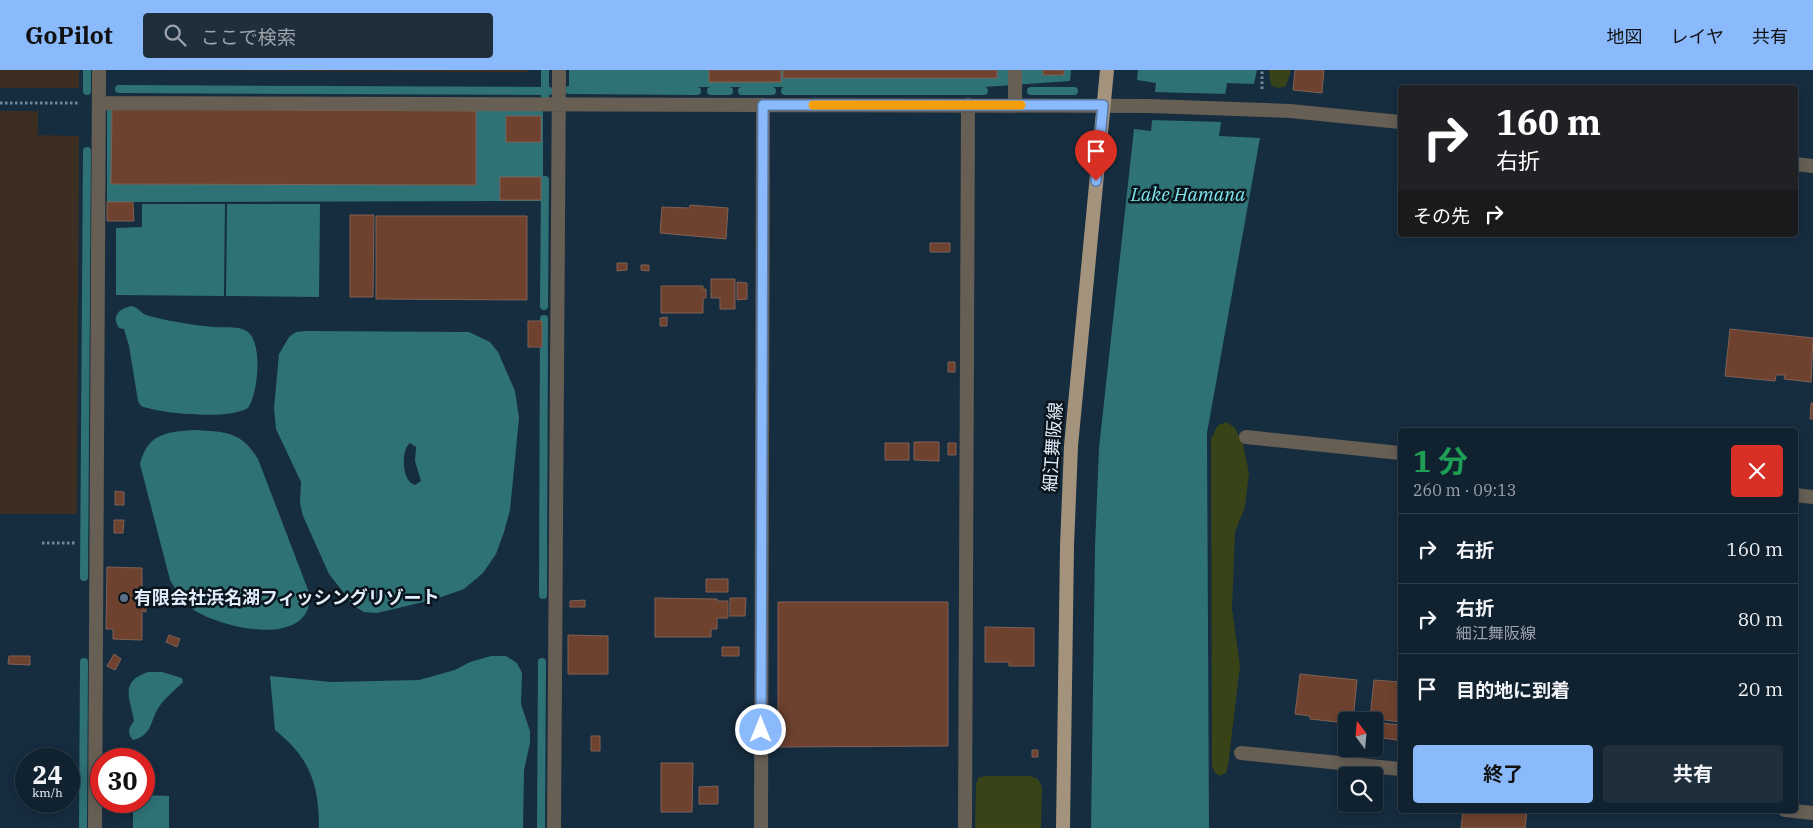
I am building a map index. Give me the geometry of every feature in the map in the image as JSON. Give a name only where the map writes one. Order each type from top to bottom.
[{"type":"main road","name":"細江舞阪線","points":[[1063,828],[1067,556],[1071,446],[1107,70]]},
{"type":"street","points":[[95,828],[99,70]]},
{"type":"street","points":[[554,828],[559,70]]},
{"type":"street","points":[[1015,70],[1015,105]]},
{"type":"street","points":[[99,103],[1103,105],[1290,110],[1398,122]]},
{"type":"street","points":[[760,828],[763,105]]},
{"type":"street","points":[[965,828],[968,105]]},
{"type":"street","points":[[1798,164],[1813,166]]},
{"type":"street","points":[[1246,437],[1398,453]]},
{"type":"street","points":[[1798,495],[1813,497]]},
{"type":"street","points":[[1241,753],[1398,769]]},
{"type":"street","points":[[1798,811],[1813,813]]},
{"type":"path","points":[[0,103],[99,103]]},
{"type":"path","points":[[42,543],[80,543]]},
{"type":"shaded area","points":[[0,70],[79,70],[79,88],[0,88]]},
{"type":"shaded area","points":[[109,70],[527,70],[527,72]]},
{"type":"shaded area","points":[[1269,70],[1291,70],[1286,86],[1278,88],[1271,85]]},
{"type":"shaded area","points":[[0,111],[38,111],[38,135],[79,136],[77,514],[0,514]]},
{"type":"shaded area","points":[[1227,422],[1235,428],[1243,444],[1249,473],[1245,507],[1235,532],[1232,609],[1240,666],[1228,766],[1226,773],[1219,776],[1214,771],[1212,765],[1211,439],[1218,425]]},
{"type":"shaded area","points":[[986,776],[1030,776],[1038,779],[1042,787],[1041,828],[975,828],[976,785],[978,778]]},
{"type":"water","points":[[569,70],[1071,70],[1070,81],[984,87],[569,87]]},
{"type":"water","name":"Lake Hamana","points":[[1138,70],[1257,70],[1254,84],[1227,83],[1219,136],[1260,138],[1207,433],[1209,828],[1091,828],[1095,547],[1099,448],[1134,129],[1151,131],[1156,83],[1137,80]]},
{"type":"water","points":[[107,109],[543,111],[543,201],[107,202]]},
{"type":"water","points":[[142,204],[225,204],[224,296],[116,295],[116,228],[142,227]]},
{"type":"water","points":[[227,204],[320,204],[319,297],[226,296]]},
{"type":"water","points":[[131,306],[146,315],[163,319],[206,326],[236,328],[248,332],[253,338],[256,347],[257,369],[254,392],[248,408],[239,412],[212,415],[179,413],[141,406],[138,401],[129,346],[124,329],[119,328],[116,320],[120,311]]},
{"type":"water","points":[[296,332],[469,332],[490,342],[498,352],[515,391],[519,418],[510,510],[496,554],[483,573],[464,589],[436,599],[377,613],[364,612],[354,606],[329,574],[303,516],[300,503],[301,482],[276,429],[274,408],[279,354],[289,337]],"holes":[[[410,443],[416,447],[415,461],[421,481],[415,485],[407,478],[404,458],[407,446]]]},
{"type":"water","points":[[195,430],[215,431],[239,438],[252,450],[258,459],[310,595],[306,612],[296,623],[280,629],[261,630],[221,622],[191,608],[182,599],[170,580],[140,464],[143,454],[153,440],[167,433]]},
{"type":"water","points":[[491,656],[506,656],[517,663],[522,673],[521,704],[530,731],[530,743],[524,770],[523,828],[319,828],[317,798],[310,773],[297,751],[275,730],[270,676],[331,682],[419,680],[455,670],[470,662]]},
{"type":"water","points":[[148,672],[162,672],[182,678],[183,682],[161,704],[146,733],[133,740],[129,733],[129,729],[134,721],[129,699],[130,686],[139,676]]},
{"type":"water","points":[[155,795],[169,796],[169,828],[133,828],[133,813],[155,813]]},
{"type":"pier","points":[[1152,92],[1228,94],[1223,122],[1149,120]]},
{"type":"building","points":[[709,70],[781,70],[781,82],[709,82]]},
{"type":"building","points":[[783,70],[997,70],[997,78],[783,78]]},
{"type":"building","points":[[1043,70],[1064,70],[1064,75],[1043,75]]},
{"type":"building","points":[[1295,70],[1324,70],[1322,93],[1293,90]]},
{"type":"building","points":[[112,109],[476,111],[476,185],[111,184]]},
{"type":"building","points":[[506,116],[541,116],[541,142],[506,142]]},
{"type":"building","points":[[500,177],[541,177],[541,200],[500,200]]},
{"type":"building","points":[[107,202],[133,202],[134,221],[107,221]]},
{"type":"building","points":[[690,205],[728,208],[726,239],[660,233],[662,207],[690,208]]},
{"type":"building","points":[[350,215],[374,215],[373,297],[350,297]]},
{"type":"building","points":[[376,216],[527,216],[527,300],[376,299]]},
{"type":"building","points":[[930,243],[950,243],[950,252],[930,252]]},
{"type":"building","points":[[617,263],[627,263],[627,270],[617,271]]},
{"type":"building","points":[[641,265],[649,265],[649,271],[641,270]]},
{"type":"building","points":[[711,279],[735,279],[735,309],[720,309],[720,298],[711,298]]},
{"type":"building","points":[[737,282],[747,283],[747,299],[737,300]]},
{"type":"building","points":[[661,286],[703,286],[703,289],[706,289],[706,298],[703,298],[703,313],[661,313]]},
{"type":"building","points":[[667,317],[667,326],[660,326],[660,318]]},
{"type":"building","points":[[528,321],[542,321],[542,347],[528,347]]},
{"type":"building","points":[[1730,329],[1813,338],[1811,382],[1784,379],[1785,375],[1776,375],[1775,381],[1725,376]]},
{"type":"building","points":[[948,362],[955,362],[955,372],[948,372]]},
{"type":"building","points":[[1811,403],[1813,403],[1813,419],[1810,419]]},
{"type":"building","points":[[914,442],[939,442],[939,461],[914,460]]},
{"type":"building","points":[[885,443],[909,443],[909,460],[885,460]]},
{"type":"building","points":[[948,443],[956,443],[956,455],[948,455]]},
{"type":"building","points":[[115,491],[124,492],[124,505],[115,505]]},
{"type":"building","points":[[114,520],[124,520],[123,533],[114,533]]},
{"type":"building","points":[[107,567],[142,568],[142,596],[146,596],[146,612],[142,611],[142,640],[113,639],[113,629],[106,629]]},
{"type":"building","points":[[706,579],[728,579],[728,592],[706,592]]},
{"type":"building","points":[[655,598],[717,599],[717,601],[728,601],[728,618],[717,618],[717,629],[711,629],[711,637],[655,637]]},
{"type":"building","points":[[730,598],[746,598],[745,616],[730,616]]},
{"type":"building","points":[[585,600],[585,607],[570,607],[570,601]]},
{"type":"building","points":[[778,602],[948,602],[948,746],[778,747]]},
{"type":"building","points":[[985,627],[1034,628],[1034,666],[1009,666],[1009,662],[985,662]]},
{"type":"building","points":[[169,635],[180,639],[177,647],[166,642]]},
{"type":"building","points":[[568,635],[608,636],[608,674],[568,674]]},
{"type":"building","points":[[722,647],[739,647],[739,656],[722,656]]},
{"type":"building","points":[[114,654],[121,659],[115,670],[107,666]]},
{"type":"building","points":[[9,656],[30,656],[30,665],[8,664]]},
{"type":"building","points":[[1300,674],[1357,680],[1354,712],[1338,712],[1338,722],[1310,719],[1310,716],[1295,714]]},
{"type":"building","points":[[1374,680],[1398,682],[1398,722],[1383,720],[1383,712],[1371,712]]},
{"type":"building","points":[[1383,723],[1398,725],[1397,740],[1383,738]]},
{"type":"building","points":[[591,736],[600,736],[600,751],[591,751]]},
{"type":"building","points":[[1032,750],[1038,750],[1038,757],[1032,757]]},
{"type":"building","points":[[661,763],[693,763],[692,812],[661,812]]},
{"type":"building","points":[[718,786],[718,804],[699,804],[699,787]]},
{"type":"building","points":[[1463,813],[1527,813],[1525,828],[1461,828]]},
{"type":"waterway","points":[[87,70],[87,91]]},
{"type":"waterway","points":[[545,70],[545,96]]},
{"type":"waterway","points":[[119,89],[549,91]]},
{"type":"waterway","points":[[569,90],[697,91]]},
{"type":"waterway","points":[[711,91],[729,91]]},
{"type":"waterway","points":[[742,91],[772,91]]},
{"type":"waterway","points":[[785,91],[984,91]]},
{"type":"waterway","points":[[1031,91],[1074,91]]},
{"type":"waterway","points":[[84,577],[87,151]]},
{"type":"waterway","points":[[544,306],[545,180]]},
{"type":"waterway","points":[[543,595],[544,319]]},
{"type":"waterway","points":[[83,828],[84,662]]},
{"type":"waterway","points":[[541,828],[542,662]]},
{"type":"slow traffic","points":[[813,105],[1021,105]]},
{"type":"place","name":"有限会社浜名湖フィッシングリゾート","points":[[124,598]]},
{"type":"route","points":[[761,730],[763,105],[1103,105],[1096,181]]}]
